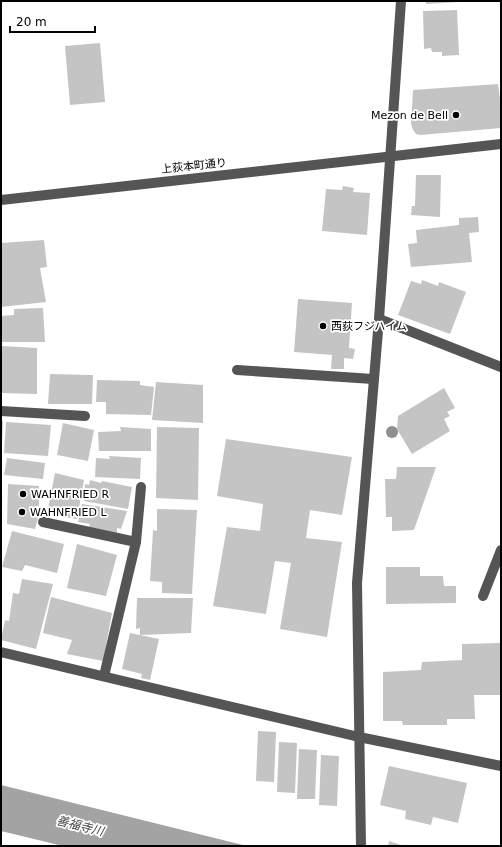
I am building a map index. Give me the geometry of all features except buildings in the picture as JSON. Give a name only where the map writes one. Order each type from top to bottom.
[{"type":"street","points":[[361,846],[357,583],[379,320],[401,1]]},
{"type":"street","name":"上荻本町通り","points":[[1,200],[501,144]]},
{"type":"street","points":[[379,320],[501,367]]},
{"type":"street","points":[[237,370],[373,379]]},
{"type":"street","points":[[1,411],[85,416]]},
{"type":"street","points":[[104,676],[136,542],[141,487]]},
{"type":"street","points":[[43,522],[136,542]]},
{"type":"street","points":[[483,596],[501,550]]},
{"type":"street","points":[[1,652],[359,737],[501,766]]},
{"type":"water","name":"善福寺川","points":[[1,785],[247,846],[63,846],[1,831]]},
{"type":"place","name":"Mezon de Bell","points":[[456,115]]},
{"type":"place","name":"西荻フジハイム","points":[[323,326]]},
{"type":"place","name":"WAHNFRIED R","points":[[23,494]]},
{"type":"place","name":"WAHNFRIED L","points":[[22,512]]}]
